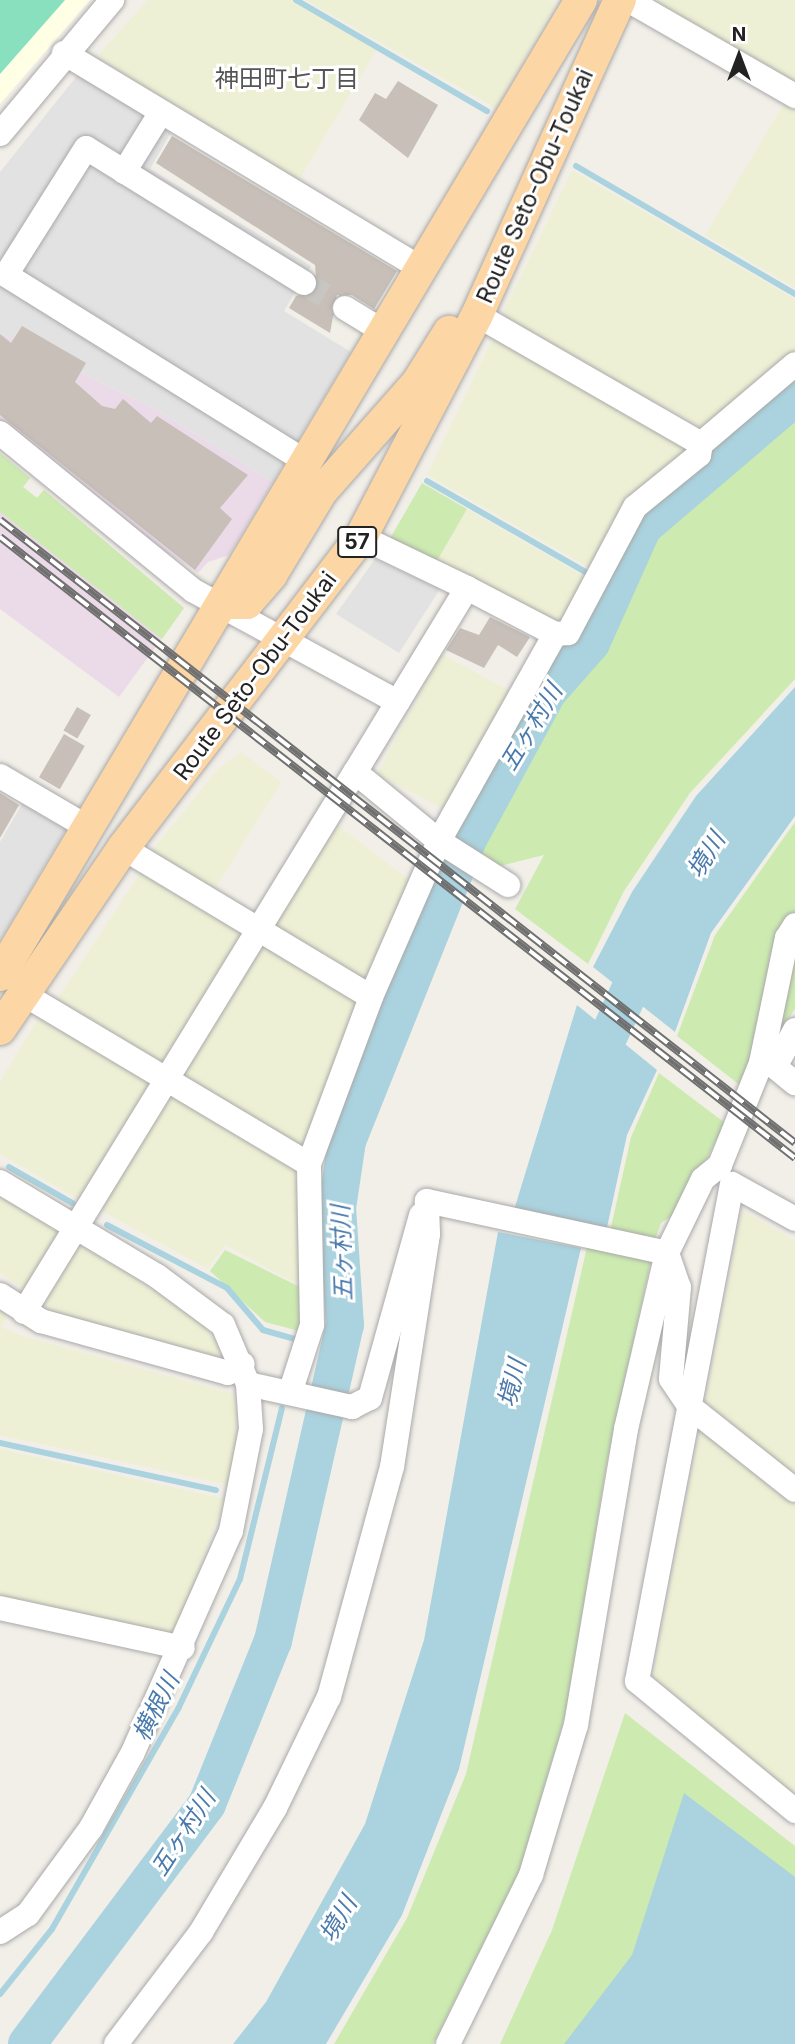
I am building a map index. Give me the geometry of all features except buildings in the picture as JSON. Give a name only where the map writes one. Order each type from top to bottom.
[{"type":"main road","name":"Route Seto-Obu-Toukai","points":[[0,1028],[10,984],[89,828],[424,270],[581,0]]},
{"type":"main road","name":"Route Seto-Obu-Toukai","points":[[10,984],[123,848],[361,537],[477,315],[517,221],[621,0]]},
{"type":"main road","name":"57","points":[[225,603],[247,603],[271,575],[321,492],[418,382],[483,263],[517,221]]},
{"type":"street","points":[[0,134],[64,53],[112,0]]},
{"type":"street","points":[[628,0],[795,96]]},
{"type":"street","points":[[64,53],[424,270]]},
{"type":"street","points":[[124,172],[161,112]]},
{"type":"street","points":[[304,283],[86,149],[6,275],[308,463]]},
{"type":"street","points":[[345,308],[386,333]]},
{"type":"street","points":[[477,315],[701,444]]},
{"type":"street","points":[[361,537],[555,634],[568,633],[635,507],[699,455],[701,444],[795,364]]},
{"type":"street","points":[[0,433],[194,592],[225,603],[398,702]]},
{"type":"street","points":[[24,1312],[169,1080],[256,928],[467,588]]},
{"type":"street","points":[[296,1392],[312,1325],[309,1164],[371,997],[440,842],[555,634]]},
{"type":"street","points":[[355,772],[440,842],[508,885]]},
{"type":"street","points":[[0,776],[89,828]]},
{"type":"street","points":[[123,848],[371,997]]},
{"type":"street","points":[[795,925],[768,1065],[726,1175],[689,1406],[637,1681],[795,1811]]},
{"type":"street","points":[[10,984],[309,1164]]},
{"type":"street","points":[[768,1065],[795,1030]]},
{"type":"street","points":[[768,1065],[795,1083]]},
{"type":"street","points":[[448,2044],[531,1875],[576,1725],[625,1429],[667,1253],[703,1179],[726,1175],[795,1219]]},
{"type":"street","points":[[0,1182],[77,1227],[223,1325],[246,1374],[251,1429],[241,1496],[183,1648],[91,1828],[28,1914],[0,1932]]},
{"type":"street","points":[[427,1201],[667,1253]]},
{"type":"street","points":[[0,1295],[24,1312],[228,1373],[246,1374],[296,1392],[352,1407],[370,1398],[375,1386],[410,1244],[427,1201]]},
{"type":"street","points":[[116,2044],[201,1932],[275,1808],[329,1697],[392,1468],[428,1234],[427,1201]]},
{"type":"street","points":[[667,1253],[679,1287],[671,1379],[689,1406],[795,1490]]},
{"type":"street","points":[[0,1608],[183,1648]]},
{"type":"shaded area","points":[[0,0],[90,0],[0,104]]},
{"type":"shaded area","points":[[148,0],[291,0],[377,49],[299,180],[101,62],[99,54]]},
{"type":"shaded area","points":[[305,0],[549,0],[556,4],[496,108]]},
{"type":"shaded area","points":[[657,0],[795,0],[795,85],[655,3]]},
{"type":"shaded area","points":[[80,72],[173,129],[150,169],[311,266],[284,311],[351,352],[273,482],[153,408],[0,333],[0,172]]},
{"type":"shaded area","points":[[785,102],[795,108],[795,288],[705,235]]},
{"type":"shaded area","points":[[572,170],[795,299],[795,357],[706,429],[510,324],[503,313]]},
{"type":"shaded area","points":[[0,333],[153,408],[273,482],[229,555],[208,562],[198,573],[130,528],[0,420]]},
{"type":"shaded area","points":[[500,339],[688,449],[593,570],[427,475],[491,342]]},
{"type":"shaded area","points":[[0,453],[30,478],[23,487],[37,498],[44,490],[184,608],[119,697],[0,609]]},
{"type":"shaded area","points":[[467,509],[589,579],[565,625],[435,566]]},
{"type":"shaded area","points":[[375,559],[440,589],[399,653],[336,614]]},
{"type":"shaded area","points":[[441,654],[514,693],[450,813],[377,774]]},
{"type":"shaded area","points":[[241,752],[281,782],[212,894],[148,855],[219,768]]},
{"type":"shaded area","points":[[25,799],[69,824],[0,940],[0,842]]},
{"type":"shaded area","points":[[331,820],[415,884],[365,987],[270,929]]},
{"type":"shaded area","points":[[140,873],[239,932],[240,942],[169,1066],[55,1003]]},
{"type":"shaded area","points":[[265,944],[355,999],[359,1008],[301,1151],[183,1079],[179,1071],[254,947]]},
{"type":"shaded area","points":[[41,1015],[149,1078],[152,1089],[85,1203],[0,1154],[0,1081]]},
{"type":"shaded area","points":[[175,1094],[299,1167],[303,1278],[295,1283],[225,1245],[208,1269],[98,1209],[166,1096]]},
{"type":"shaded area","points":[[0,1196],[58,1230],[60,1242],[30,1294],[0,1273]]},
{"type":"shaded area","points":[[742,1210],[795,1241],[795,1800],[653,1675]]},
{"type":"shaded area","points":[[88,1245],[202,1324],[221,1347],[215,1362],[49,1313],[44,1301],[75,1246]]},
{"type":"shaded area","points":[[0,1310],[7,1315],[2,1327],[19,1335],[234,1394],[237,1432],[229,1485],[0,1435]]},
{"type":"shaded area","points":[[0,1449],[225,1499],[177,1629],[168,1633],[0,1597]]},
{"type":"green space","points":[[0,0],[65,0],[0,74]]},
{"type":"green space","points":[[795,410],[795,679],[690,793],[624,891],[588,964],[515,909],[544,855],[492,868],[477,860],[553,697],[600,647],[650,533]]},
{"type":"green space","points":[[0,453],[30,478],[23,487],[37,498],[44,490],[184,608],[162,639],[0,512]]},
{"type":"green space","points":[[422,483],[467,509],[433,568],[388,542]]},
{"type":"green space","points":[[795,822],[795,1009],[741,1086],[677,1036],[715,935]]},
{"type":"green space","points":[[659,1073],[725,1123],[681,1209],[661,1223],[654,1243],[610,1232],[631,1137]]},
{"type":"green space","points":[[587,1247],[651,1260],[606,1467],[566,1713],[520,1870],[433,2044],[334,2044],[407,1918],[466,1774]]},
{"type":"green space","points":[[225,1250],[304,1289],[303,1332],[265,1322],[210,1271]]},
{"type":"green space","points":[[625,1713],[795,1846],[795,2044],[500,2044],[552,1930]]},
{"type":"water","points":[[795,687],[795,816],[711,933],[675,1032],[593,967],[632,892],[696,796]]},
{"type":"water","points":[[577,1005],[657,1070],[627,1135],[606,1232],[514,1210]]},
{"type":"water","points":[[498,1232],[581,1248],[459,1769],[402,1915],[326,2044],[233,2044],[266,2002],[365,1824],[424,1640]]},
{"type":"water","points":[[684,1793],[795,1877],[795,2044],[564,2044],[632,1955]]},
{"type":"waterway","points":[[296,0],[487,111]]},
{"type":"waterway","points":[[576,166],[795,294]]},
{"type":"waterway","name":"五ヶ村川","points":[[27,2044],[207,1804],[273,1641],[345,1325],[337,1208],[347,1141],[466,843],[547,693],[591,643],[643,527],[795,397]]},
{"type":"waterway","points":[[427,481],[585,572]]},
{"type":"waterway","points":[[604,584],[615,590]]},
{"type":"waterway","name":"境川","points":[[589,1079],[650,946]]},
{"type":"waterway","name":"横根川","points":[[9,1167],[72,1203]]},
{"type":"waterway","name":"横根川","points":[[107,1225],[227,1288],[263,1330],[299,1340]]},
{"type":"waterway","name":"横根川","points":[[0,1994],[52,1929],[178,1709],[240,1579],[282,1408]]},
{"type":"waterway","points":[[0,1443],[216,1490]]},
{"type":"tunnel","points":[[304,283],[345,308]]},
{"type":"railway","points":[[0,520],[795,1143]]},
{"type":"railway","points":[[0,537],[795,1158]]},
{"type":"district","name":"神田町七丁目","points":[[287,79]]}]
